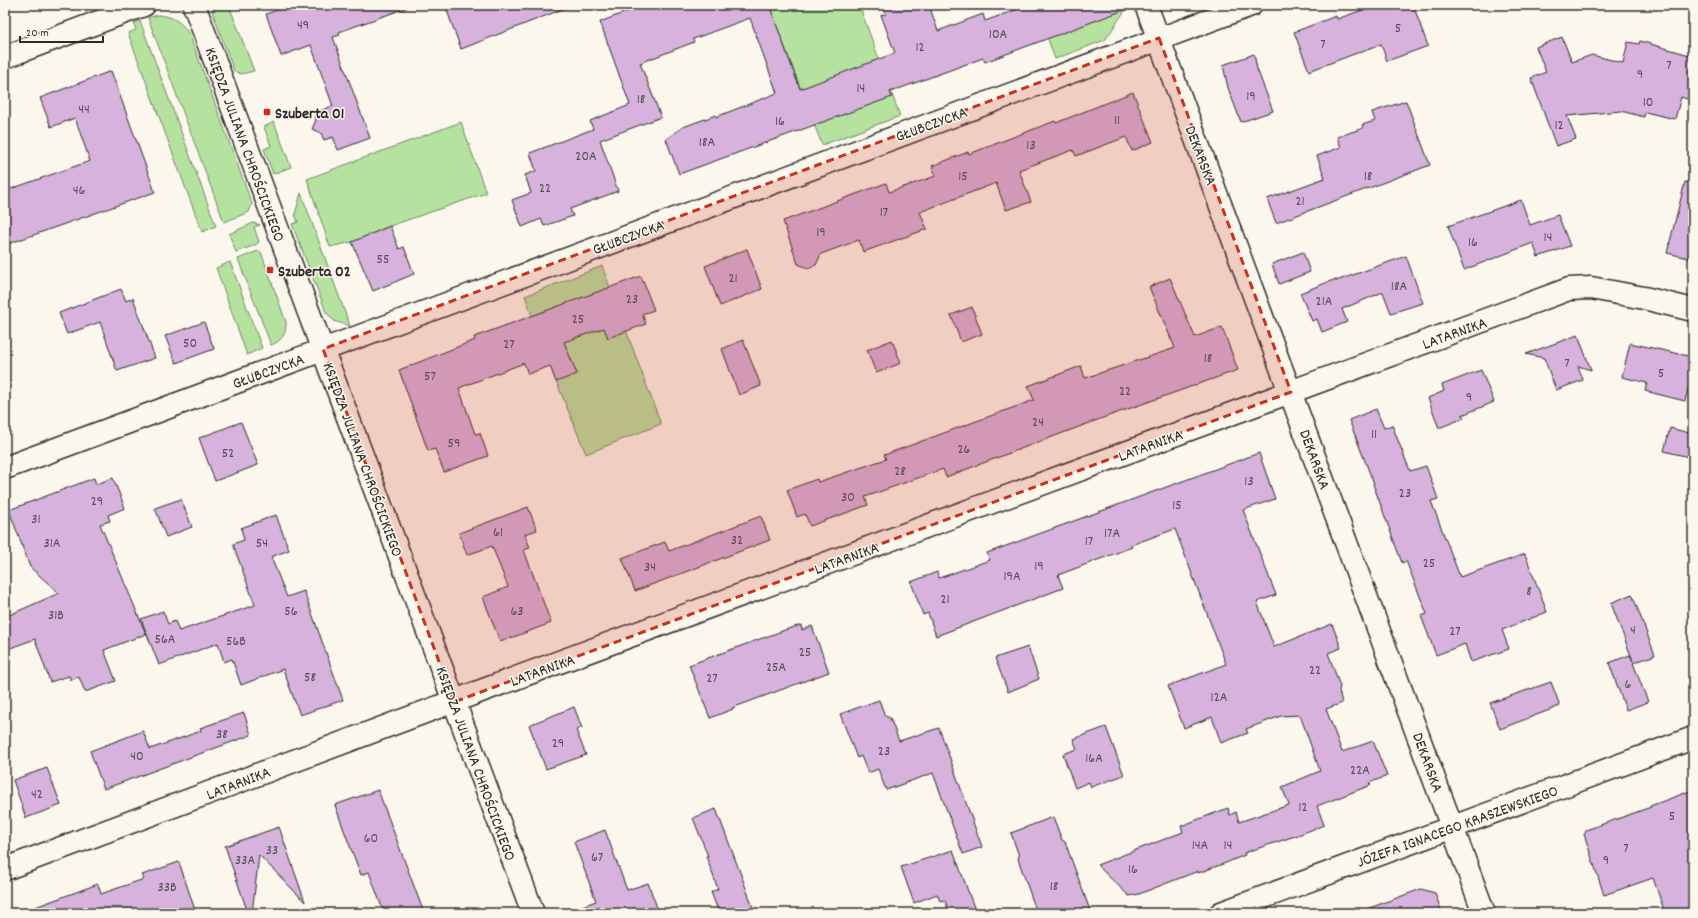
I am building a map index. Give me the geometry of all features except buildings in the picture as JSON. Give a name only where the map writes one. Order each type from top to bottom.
[{"type":"street","points":[[5,56],[144,5]]},
{"type":"street","name":"KSIĘDZA JULIANA CHROŚCICKIEGO","points":[[194,5],[533,913]]},
{"type":"street","name":"DEKARSKA","points":[[1146,5],[1484,913]]},
{"type":"street","name":"GŁUBCZYCKA","points":[[5,468],[1251,5]]},
{"type":"street","name":"LATARNIKA","points":[[5,870],[1568,289],[1591,288],[1644,298],[1693,310]]},
{"type":"street","name":"JÓZEFA IGNACEGO KRASZEWSKIEGO","points":[[1221,913],[1693,738]]},
{"type":"highlighted area","points":[[1159,38],[1291,392],[454,702],[323,349]]},
{"type":"green space","points":[[225,5],[229,5],[254,71],[241,74],[234,71],[212,11]]},
{"type":"green space","points":[[769,5],[859,5],[900,116],[822,145]]},
{"type":"green space","points":[[1036,5],[1124,5],[1126,9],[1105,40],[1055,59]]},
{"type":"green space","points":[[158,15],[169,17],[177,21],[184,27],[190,36],[252,204],[249,212],[224,222],[148,18]]},
{"type":"green space","points":[[140,21],[216,226],[202,232],[128,33],[136,30],[134,23]]},
{"type":"green space","points":[[274,122],[291,167],[273,174],[264,149],[271,146],[264,127]]},
{"type":"green space","points":[[461,122],[486,193],[390,226],[352,242],[330,247],[307,179]]},
{"type":"green space","points":[[301,193],[350,326],[334,321],[326,312],[292,224],[298,222],[295,214]]},
{"type":"green space","points":[[253,223],[260,225],[254,227],[259,242],[236,252],[229,234]]},
{"type":"green space","points":[[258,251],[261,252],[286,322],[283,336],[278,342],[271,345],[238,259]]},
{"type":"green space","points":[[230,262],[262,348],[247,355],[216,268]]},
{"type":"green space","points":[[602,266],[661,424],[586,454],[550,366],[525,296]]},
{"type":"place","name":"Szuberta 01","points":[[267,112]]},
{"type":"place","name":"Szuberta 02","points":[[270,270]]}]
